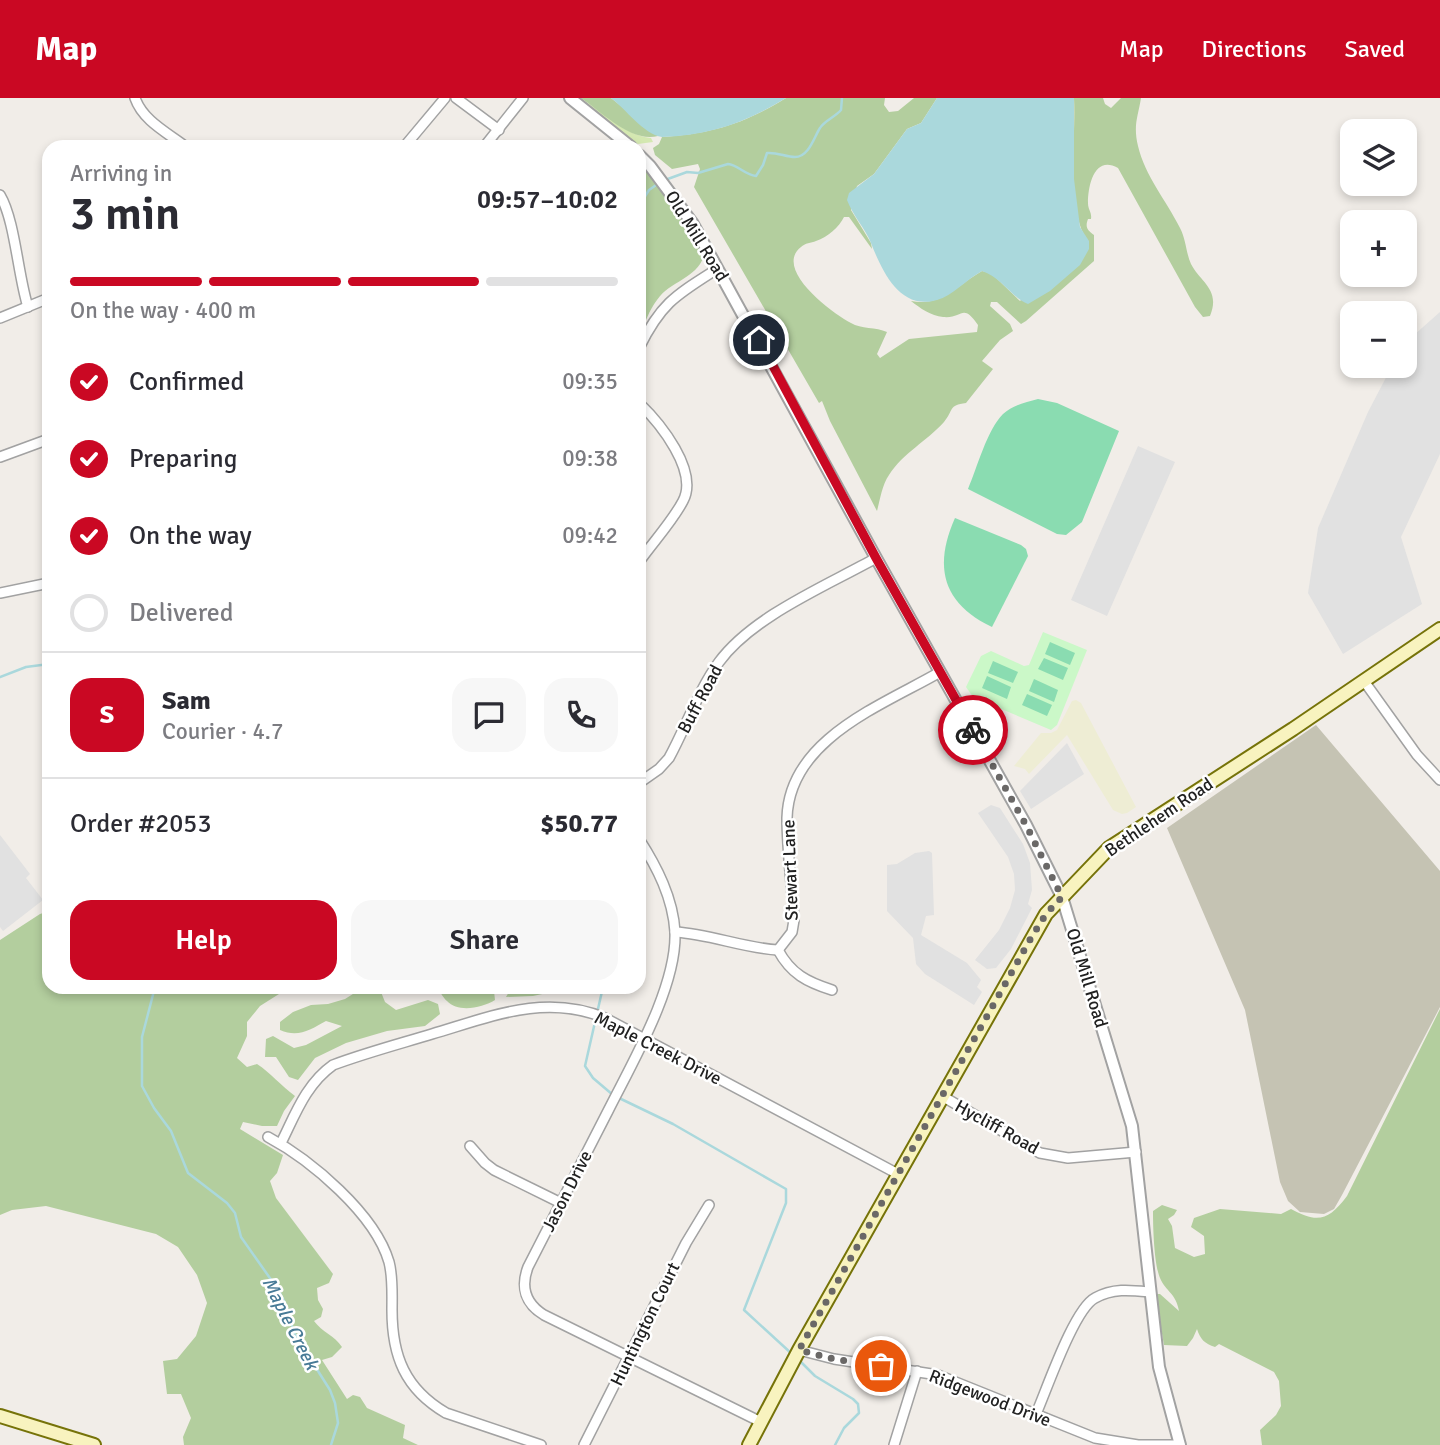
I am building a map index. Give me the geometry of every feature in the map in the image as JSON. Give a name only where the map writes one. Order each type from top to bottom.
[{"type":"main road","name":"Bethlehem Road","points":[[749,1445],[799,1350],[1046,914],[1109,848],[1440,629]]},
{"type":"main road","points":[[0,1416],[94,1445]]},
{"type":"street","points":[[135,98],[147,118],[177,140]]},
{"type":"street","points":[[410,140],[445,98]]},
{"type":"street","points":[[456,98],[499,130]]},
{"type":"street","points":[[490,140],[523,98]]},
{"type":"street","points":[[570,98],[622,140]]},
{"type":"street","name":"Old Mill Road","points":[[646,162],[693,224],[1026,825],[1062,897],[1132,1126],[1159,1367],[1180,1445]]},
{"type":"street","points":[[0,195],[8,212],[22,290],[28,307]]},
{"type":"street","points":[[646,336],[662,308],[718,269]]},
{"type":"street","points":[[0,318],[42,302]]},
{"type":"street","points":[[646,410],[678,454],[684,466],[687,486],[684,500],[646,552]]},
{"type":"street","points":[[0,457],[42,442]]},
{"type":"street","name":"Buff Road","points":[[646,778],[669,758],[716,665],[737,640],[768,618],[876,558]]},
{"type":"street","points":[[0,593],[42,584]]},
{"type":"street","name":"Stewart Lane","points":[[778,950],[792,932],[794,920],[787,816],[794,788],[806,763],[836,730],[940,673]]},
{"type":"street","points":[[1364,681],[1417,755],[1440,780]]},
{"type":"street","name":"Jason Drive","points":[[646,852],[666,888],[675,932],[667,980],[644,1039],[524,1278],[524,1288],[530,1303],[544,1315],[761,1422]]},
{"type":"street","points":[[675,932],[694,933],[744,946],[778,950],[791,970],[801,978],[832,990]]},
{"type":"street","name":"Maple Creek Drive","points":[[281,1143],[310,1088],[323,1072],[333,1065],[514,1009],[543,1006],[582,1011],[605,1018],[898,1174]]},
{"type":"street","name":"Hycliff Road","points":[[942,1096],[1040,1153],[1068,1158],[1136,1152]]},
{"type":"street","points":[[268,1137],[281,1143],[325,1178],[363,1215],[380,1240],[390,1265],[392,1279],[392,1329],[396,1355],[416,1388],[446,1413],[541,1445]]},
{"type":"street","points":[[470,1146],[494,1170],[561,1203]]},
{"type":"street","name":"Huntington Court","points":[[584,1445],[686,1243],[709,1205]]},
{"type":"street","points":[[1037,1414],[1074,1325],[1086,1305],[1094,1298],[1112,1291],[1149,1292]]},
{"type":"street","name":"Ridgewood Drive","points":[[799,1350],[834,1359],[917,1371],[958,1382],[1078,1433],[1115,1443],[1180,1445]]},
{"type":"street","points":[[894,1445],[917,1371]]},
{"type":"shaded area","points":[[1440,312],[1440,454],[1401,537],[1422,604],[1343,654],[1308,593],[1318,528],[1368,412],[1386,378],[1417,378],[1417,332]]},
{"type":"shaded area","points":[[1138,446],[1175,462],[1107,616],[1071,600]]},
{"type":"shaded area","points":[[1316,725],[1440,871],[1440,1007],[1342,1195],[1334,1209],[1324,1214],[1300,1212],[1288,1201],[1280,1182],[1245,1010],[1167,828]]},
{"type":"shaded area","points":[[1067,743],[1084,774],[1031,809],[1020,791]]},
{"type":"shaded area","points":[[991,805],[1000,808],[1023,844],[1030,863],[1032,890],[1028,904],[1032,908],[1011,949],[996,968],[987,969],[975,960],[999,930],[1015,890],[1014,874],[1008,857],[978,813]]},
{"type":"shaded area","points":[[0,835],[30,874],[26,878],[42,901],[3,931],[0,927]]},
{"type":"shaded area","points":[[915,853],[932,853],[934,915],[926,916],[921,935],[967,963],[981,980],[977,987],[982,992],[974,1005],[925,974],[916,964],[913,938],[887,911],[887,865],[897,864]]},
{"type":"green space","points":[[577,98],[581,98],[623,128],[651,138],[653,142],[630,140]]},
{"type":"green space","points":[[581,98],[611,98],[658,136],[648,137],[627,131]]},
{"type":"green space","points":[[786,98],[885,98],[884,105],[889,112],[898,111],[914,98],[937,98],[921,123],[907,129],[874,174],[857,186],[851,210],[872,249],[849,217],[844,217],[829,234],[803,246],[794,256],[794,267],[800,278],[819,300],[855,325],[887,332],[877,354],[880,358],[909,339],[977,332],[978,325],[969,314],[939,316],[911,301],[932,301],[940,298],[982,271],[991,273],[1020,301],[1084,235],[1074,187],[1074,98],[1103,98],[1105,104],[1111,108],[1121,98],[1141,98],[1136,132],[1141,157],[1182,232],[1191,264],[1211,292],[1213,307],[1210,316],[1203,317],[1195,307],[1118,168],[1104,165],[1098,168],[1089,188],[1091,219],[1088,219],[1087,224],[1088,230],[1094,235],[1094,261],[1021,324],[997,302],[991,302],[990,306],[1010,324],[1013,331],[1000,340],[982,361],[993,369],[966,403],[954,407],[944,422],[895,467],[885,483],[877,511],[822,401],[819,403],[694,187],[700,169],[698,164],[672,169],[655,155],[653,148],[659,144],[662,137],[727,126],[756,115]]},
{"type":"green space","points":[[646,168],[673,204],[704,256],[695,270],[662,294],[646,320]]},
{"type":"green space","points":[[1038,399],[1057,403],[1119,431],[1082,522],[1066,535],[1057,534],[968,489],[987,439],[997,421],[1011,408]]},
{"type":"green space","points":[[955,518],[1026,549],[1028,556],[992,627],[962,607],[947,582],[945,552]]},
{"type":"green space","points":[[1043,632],[1087,650],[1057,725],[1051,730],[973,697],[966,687],[981,656],[991,651],[1024,666],[1029,665]]},
{"type":"green space","points":[[1050,642],[1075,653],[1070,665],[1045,654]]},
{"type":"green space","points":[[1044,658],[1068,668],[1063,680],[1038,669]]},
{"type":"green space","points":[[993,661],[1018,672],[1013,683],[988,673]]},
{"type":"green space","points":[[987,676],[1011,687],[1007,699],[982,688]]},
{"type":"green space","points":[[1034,679],[1058,690],[1054,702],[1029,691]]},
{"type":"green space","points":[[1027,694],[1052,705],[1047,716],[1022,705]]},
{"type":"green space","points":[[1072,701],[1081,703],[1136,807],[1127,813],[1113,810],[1067,735],[1029,774],[1025,769],[1014,766],[1041,733],[1057,730]]},
{"type":"green space","points":[[42,913],[42,994],[279,994],[260,1006],[247,1022],[247,1036],[237,1058],[247,1067],[257,1064],[295,1096],[277,1126],[243,1122],[240,1129],[283,1155],[277,1173],[270,1181],[276,1198],[333,1274],[329,1283],[317,1288],[318,1300],[323,1309],[321,1317],[314,1321],[342,1347],[332,1357],[322,1360],[347,1399],[353,1395],[360,1397],[367,1408],[405,1425],[403,1438],[418,1445],[184,1445],[183,1437],[191,1418],[181,1394],[167,1394],[163,1361],[177,1359],[196,1336],[207,1303],[197,1275],[178,1247],[156,1234],[46,1206],[12,1210],[0,1215],[0,940]]},
{"type":"green space","points":[[353,994],[382,994],[385,1002],[396,1010],[428,1000],[438,1004],[440,1014],[425,1026],[387,1031],[346,1043],[315,1058],[298,1080],[289,1077],[276,1057],[265,1057],[266,1039],[273,1036],[294,1048],[306,1045],[342,1026],[326,1021],[309,1030],[293,1033],[280,1030],[280,1022],[293,1012],[311,1005],[345,999]]},
{"type":"green space","points":[[442,994],[494,994],[495,1000],[477,1007],[464,1008],[452,1005]]},
{"type":"green space","points":[[508,994],[542,994],[533,996],[506,997]]},
{"type":"green space","points":[[1440,1009],[1440,1445],[1262,1445],[1260,1430],[1276,1415],[1281,1406],[1279,1381],[1274,1372],[1219,1344],[1215,1347],[1208,1344],[1197,1329],[1187,1346],[1164,1345],[1155,1294],[1160,1294],[1179,1311],[1176,1300],[1162,1283],[1158,1272],[1153,1211],[1162,1205],[1177,1210],[1168,1219],[1172,1226],[1175,1248],[1194,1257],[1205,1254],[1204,1236],[1191,1227],[1194,1218],[1220,1209],[1281,1214],[1291,1209],[1309,1217],[1328,1215],[1347,1196]]},
{"type":"water","points":[[611,98],[786,98],[727,126],[695,134],[662,137],[641,126]]},
{"type":"water","points":[[937,98],[1074,98],[1074,179],[1080,227],[1089,241],[1089,249],[1080,265],[1050,291],[1028,304],[982,271],[943,298],[924,302],[913,300],[894,286],[887,276],[847,200],[849,193],[874,174],[907,129],[921,123]]},
{"type":"waterway","name":"Maple Creek","points":[[665,180],[687,172],[698,173],[728,164],[756,176],[767,153],[800,156],[822,126],[841,110],[842,98]]},
{"type":"waterway","name":"Maple Creek","points":[[646,195],[659,183]]},
{"type":"waterway","points":[[0,677],[26,667],[42,665]]},
{"type":"waterway","name":"Maple Creek","points":[[153,994],[142,1037],[142,1086],[171,1131],[188,1173],[227,1203],[235,1213],[241,1237],[279,1291],[294,1333],[330,1390],[335,1403],[338,1423],[331,1445]]},
{"type":"waterway","points":[[601,994],[585,1066],[593,1078],[613,1095]]},
{"type":"waterway","points":[[619,1098],[673,1124],[786,1189],[786,1203],[744,1310],[792,1354]]},
{"type":"waterway","points":[[800,1361],[815,1376],[858,1404],[859,1413],[844,1428],[835,1445]]},
{"type":"way so far","points":[[881,1366],[834,1359],[799,1350],[1031,938],[1046,914],[1062,897],[973,730]]},
{"type":"route","points":[[759,340],[876,558],[973,730]]}]
